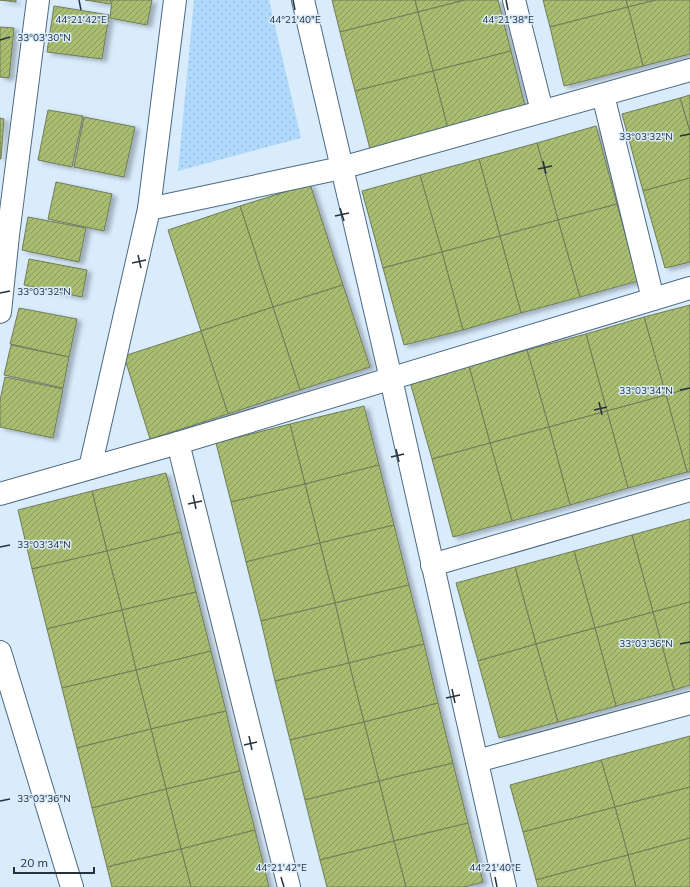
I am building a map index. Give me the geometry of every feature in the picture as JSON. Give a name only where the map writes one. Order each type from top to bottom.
[{"type":"street","points":[[0,312],[4,234],[38,0]]},
{"type":"street","points":[[90,468],[149,209],[175,0]]},
{"type":"street","points":[[303,0],[391,379],[432,566],[506,887]]},
{"type":"street","points":[[514,0],[542,111]]},
{"type":"street","points":[[149,209],[341,168],[690,70]]},
{"type":"street","points":[[603,94],[653,300]]},
{"type":"street","points":[[0,494],[178,443],[690,288]]},
{"type":"street","points":[[178,443],[289,887]]},
{"type":"street","points":[[432,566],[690,490]]},
{"type":"street","points":[[0,652],[72,887]]},
{"type":"street","points":[[477,761],[690,703]]},
{"type":"shaded area","points":[[194,0],[269,0],[301,138],[178,171]]},
{"type":"building","points":[[0,0],[16,0],[16,2]]},
{"type":"building","points":[[85,0],[111,0],[110,4]]},
{"type":"building","points":[[112,0],[152,0],[147,25],[110,18]]},
{"type":"building","points":[[332,0],[415,0],[418,12],[340,32]]},
{"type":"building","points":[[415,0],[465,0],[418,12]]},
{"type":"building","points":[[465,0],[498,0],[511,51],[433,71],[418,12]]},
{"type":"building","points":[[543,0],[626,0],[628,7],[550,27]]},
{"type":"building","points":[[626,0],[656,0],[628,7]]},
{"type":"building","points":[[656,0],[690,0],[690,54],[643,66],[628,7]]},
{"type":"building","points":[[54,6],[109,15],[102,59],[47,52]]},
{"type":"building","points":[[628,7],[643,66],[564,86],[550,27]]},
{"type":"building","points":[[418,12],[433,71],[355,91],[340,32]]},
{"type":"building","points":[[0,27],[14,28],[9,78],[0,77]]},
{"type":"building","points":[[511,51],[526,110],[448,129],[433,71]]},
{"type":"building","points":[[433,71],[448,129],[370,149],[355,91]]},
{"type":"building","points":[[690,95],[690,132],[680,98]]},
{"type":"building","points":[[680,98],[690,132],[690,178],[643,191],[622,114]]},
{"type":"building","points":[[48,110],[83,116],[72,167],[38,160]]},
{"type":"building","points":[[84,117],[135,127],[124,177],[74,167]]},
{"type":"building","points":[[0,118],[4,119],[1,159],[0,159]]},
{"type":"building","points":[[596,126],[617,204],[558,220],[537,143]]},
{"type":"building","points":[[537,143],[558,220],[500,236],[479,159]]},
{"type":"building","points":[[479,159],[500,236],[442,252],[420,175]]},
{"type":"building","points":[[420,175],[442,252],[383,268],[362,191]]},
{"type":"building","points":[[690,178],[690,262],[665,268],[643,191]]},
{"type":"building","points":[[56,182],[112,194],[104,231],[48,219]]},
{"type":"building","points":[[310,184],[343,285],[273,307],[240,206]]},
{"type":"building","points":[[617,204],[638,281],[580,297],[558,220]]},
{"type":"building","points":[[240,206],[273,307],[201,331],[168,230]]},
{"type":"building","points":[[28,217],[86,228],[79,262],[22,250]]},
{"type":"building","points":[[558,220],[580,297],[521,313],[500,236]]},
{"type":"building","points":[[500,236],[521,313],[463,330],[442,252]]},
{"type":"building","points":[[442,252],[463,330],[404,345],[383,268]]},
{"type":"building","points":[[29,259],[87,270],[82,297],[24,285]]},
{"type":"building","points":[[343,285],[370,367],[300,390],[273,307]]},
{"type":"building","points":[[690,305],[690,388],[666,395],[644,317]]},
{"type":"building","points":[[273,307],[300,390],[228,414],[201,331]]},
{"type":"building","points":[[19,308],[77,319],[69,357],[10,344]]},
{"type":"building","points":[[644,317],[666,395],[607,411],[586,334]]},
{"type":"building","points":[[201,331],[228,414],[150,439],[124,356]]},
{"type":"building","points":[[586,334],[607,411],[549,427],[527,350]]},
{"type":"building","points":[[11,345],[69,357],[63,388],[4,375]]},
{"type":"building","points":[[527,350],[549,427],[490,443],[469,366]]},
{"type":"building","points":[[469,366],[490,443],[432,459],[410,382]]},
{"type":"building","points":[[5,377],[63,389],[53,438],[0,427],[0,400]]},
{"type":"building","points":[[690,388],[690,472],[687,472],[666,395]]},
{"type":"building","points":[[666,395],[687,472],[628,488],[607,411]]},
{"type":"building","points":[[364,406],[379,465],[305,484],[290,424]]},
{"type":"building","points":[[607,411],[628,488],[570,505],[549,427]]},
{"type":"building","points":[[290,424],[305,484],[231,502],[216,443]]},
{"type":"building","points":[[549,427],[570,505],[512,521],[490,443]]},
{"type":"building","points":[[490,443],[512,521],[453,537],[432,459]]},
{"type":"building","points":[[379,465],[394,525],[320,543],[305,484]]},
{"type":"building","points":[[166,473],[181,532],[107,551],[92,491]]},
{"type":"building","points":[[305,484],[320,543],[246,562],[231,502]]},
{"type":"building","points":[[92,491],[107,551],[32,569],[18,510]]},
{"type":"building","points":[[690,519],[690,602],[653,612],[632,535]]},
{"type":"building","points":[[394,525],[409,585],[335,603],[320,543]]},
{"type":"building","points":[[181,532],[196,592],[122,610],[107,551]]},
{"type":"building","points":[[632,535],[653,612],[595,628],[574,551]]},
{"type":"building","points":[[320,543],[335,603],[261,621],[246,562]]},
{"type":"building","points":[[107,551],[122,610],[47,629],[32,569]]},
{"type":"building","points":[[574,551],[595,628],[536,644],[515,567]]},
{"type":"building","points":[[515,567],[536,644],[478,661],[456,583]]},
{"type":"building","points":[[409,585],[424,644],[349,663],[335,603]]},
{"type":"building","points":[[196,592],[211,651],[136,670],[122,610]]},
{"type":"building","points":[[690,602],[690,685],[674,690],[653,612]]},
{"type":"building","points":[[335,603],[349,663],[275,681],[261,621]]},
{"type":"building","points":[[122,610],[136,670],[62,688],[47,629]]},
{"type":"building","points":[[653,612],[674,690],[616,706],[595,628]]},
{"type":"building","points":[[595,628],[616,706],[558,722],[536,644]]},
{"type":"building","points":[[424,644],[438,703],[364,722],[349,663]]},
{"type":"building","points":[[536,644],[558,722],[499,738],[478,661]]},
{"type":"building","points":[[211,651],[226,711],[151,729],[136,670]]},
{"type":"building","points":[[349,663],[364,722],[290,740],[275,681]]},
{"type":"building","points":[[136,670],[151,729],[77,748],[62,688]]},
{"type":"building","points":[[438,703],[453,763],[379,781],[364,722]]},
{"type":"building","points":[[226,711],[240,771],[166,789],[151,729]]},
{"type":"building","points":[[364,722],[379,781],[305,800],[290,740]]},
{"type":"building","points":[[151,729],[166,789],[92,808],[77,748]]},
{"type":"building","points":[[690,736],[690,787],[615,807],[601,760]]},
{"type":"building","points":[[601,760],[615,807],[523,832],[510,785]]},
{"type":"building","points":[[453,763],[468,823],[394,841],[379,781]]},
{"type":"building","points":[[240,771],[255,830],[181,849],[166,789]]},
{"type":"building","points":[[379,781],[394,841],[320,860],[305,800]]},
{"type":"building","points":[[690,787],[690,838],[628,855],[615,807]]},
{"type":"building","points":[[166,789],[181,849],[107,867],[92,808]]},
{"type":"building","points":[[615,807],[628,855],[536,880],[523,832]]},
{"type":"building","points":[[468,823],[483,882],[464,887],[406,887],[394,841]]},
{"type":"building","points":[[255,830],[269,887],[191,887],[181,849]]},
{"type":"building","points":[[690,838],[690,887],[636,887],[628,855]]},
{"type":"building","points":[[394,841],[406,887],[327,887],[320,860]]},
{"type":"building","points":[[181,849],[191,887],[112,887],[107,867]]},
{"type":"building","points":[[628,855],[636,887],[538,887],[536,880]]}]
